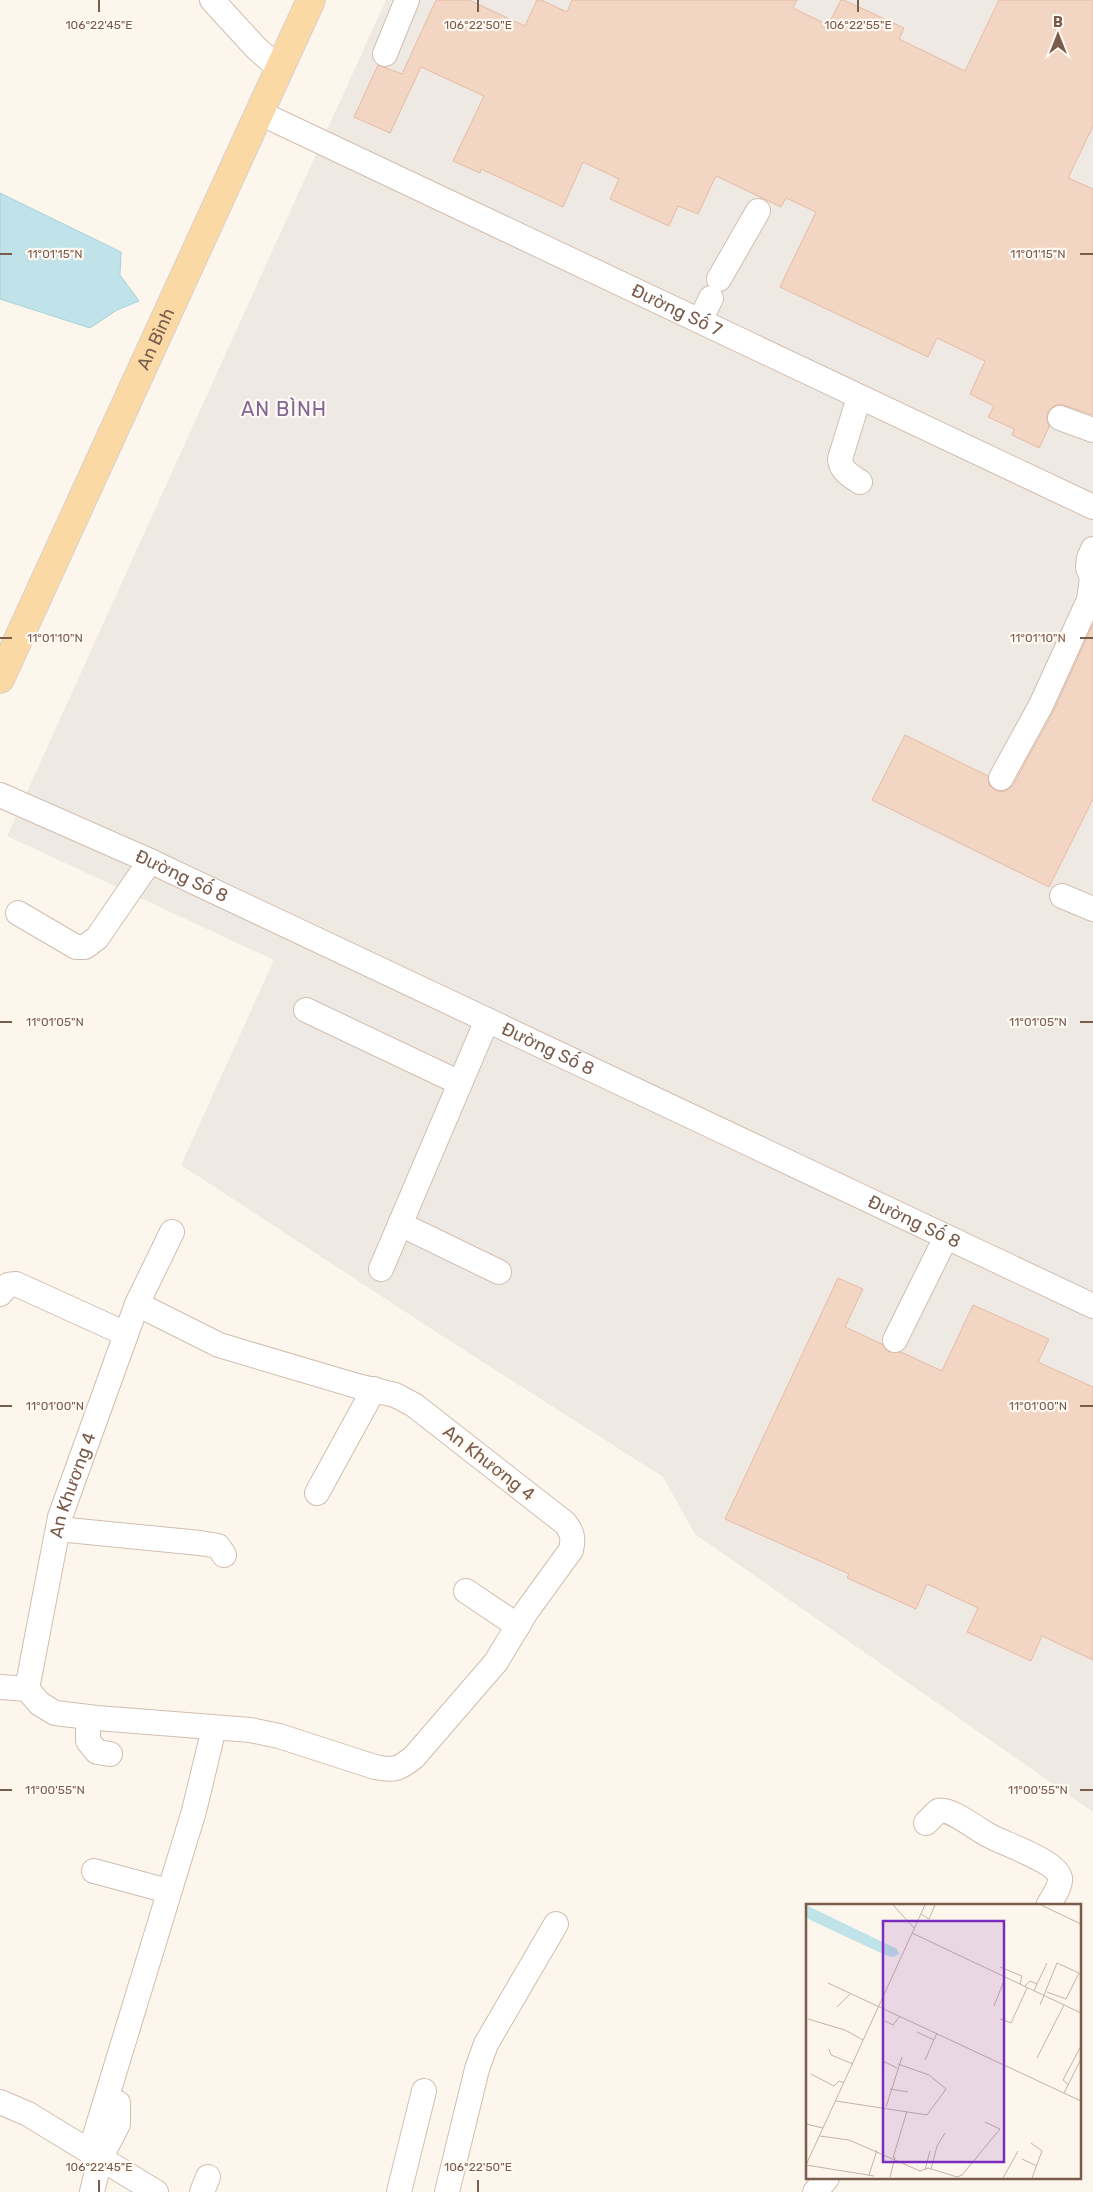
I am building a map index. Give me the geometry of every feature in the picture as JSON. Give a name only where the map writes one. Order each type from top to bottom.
[{"type":"main road","name":"An Bình","points":[[0,679],[311,0]]},
{"type":"street","points":[[212,0],[256,48],[279,68]]},
{"type":"street","points":[[385,54],[407,0]]},
{"type":"street","name":"Đường Số 7","points":[[260,113],[1093,507]]},
{"type":"street","points":[[700,322],[715,289],[758,211]]},
{"type":"street","points":[[859,397],[840,465],[844,471],[860,482]]},
{"type":"street","points":[[1060,418],[1093,430]]},
{"type":"street","points":[[1001,778],[1041,705],[1089,600],[1092,578],[1088,568],[1092,556]]},
{"type":"street","name":"Đường Số 8","points":[[0,795],[150,861],[1093,1306]]},
{"type":"street","points":[[18,913],[76,947],[86,947],[97,938],[150,861]]},
{"type":"street","points":[[1062,896],[1093,909]]},
{"type":"street","points":[[306,1010],[460,1083]]},
{"type":"street","points":[[381,1269],[487,1020]]},
{"type":"street","points":[[400,1224],[499,1272]]},
{"type":"street","points":[[137,1304],[172,1232]]},
{"type":"street","points":[[895,1340],[946,1237]]},
{"type":"street","points":[[0,1294],[8,1285],[16,1284],[126,1334]]},
{"type":"street","name":"An Khương 4","points":[[137,1304],[219,1345],[395,1395],[414,1405],[565,1523],[571,1530],[573,1540],[571,1550],[518,1626],[496,1662],[414,1757],[400,1768],[389,1770],[375,1767],[269,1734],[250,1730],[55,1713],[40,1704],[27,1689],[58,1529],[65,1503],[126,1334],[137,1304]]},
{"type":"street","points":[[317,1493],[374,1390]]},
{"type":"street","points":[[58,1529],[200,1543],[218,1546],[224,1555]]},
{"type":"street","points":[[466,1591],[518,1626]]},
{"type":"street","points":[[0,1687],[27,1689]]},
{"type":"street","points":[[88,1716],[88,1741],[97,1752],[110,1754]]},
{"type":"street","points":[[92,2192],[95,2156],[168,1891],[194,1811],[214,1728]]},
{"type":"street","points":[[926,1823],[938,1811],[948,1811],[990,1836],[1049,1865],[1056,1870],[1060,1878],[1058,1889],[1049,1904]]},
{"type":"street","points":[[94,1871],[168,1891]]},
{"type":"street","points":[[447,2192],[477,2069],[486,2044],[556,1924]]},
{"type":"street","points":[[399,2192],[424,2091]]},
{"type":"street","points":[[0,2102],[28,2114],[156,2192]]},
{"type":"street","points":[[95,2156],[118,2124],[118,2103]]},
{"type":"street","points":[[816,2192],[825,2180]]},
{"type":"shaded area","points":[[386,0],[1093,0],[1093,1812],[695,1534],[663,1477],[450,1341],[181,1165],[274,960],[7,836]]},
{"type":"water","points":[[0,193],[121,252],[120,275],[139,301],[117,310],[90,328],[0,299]]},
{"type":"building","points":[[436,0],[469,0],[525,26],[537,0],[567,12],[572,0],[797,0],[793,8],[828,25],[841,0],[844,0],[904,28],[899,39],[965,71],[999,0],[1093,0],[1093,126],[1068,178],[1093,189],[1093,415],[1064,405],[1058,404],[1052,407],[1047,414],[1049,427],[1039,448],[1012,435],[1014,429],[988,417],[994,406],[970,394],[985,361],[937,338],[928,357],[780,287],[816,212],[786,198],[781,207],[716,176],[698,214],[678,206],[669,226],[610,199],[619,179],[583,162],[563,207],[481,169],[480,173],[453,161],[484,96],[421,67],[390,133],[354,117],[378,65],[402,74]]},
{"type":"building","points":[[1093,624],[1093,799],[1049,887],[872,800],[905,735],[988,776],[989,785],[995,790],[1002,792],[1009,789],[1053,712]]},
{"type":"building","points":[[838,1278],[863,1289],[845,1327],[882,1344],[889,1352],[901,1352],[942,1371],[973,1305],[1049,1339],[1038,1362],[1093,1387],[1093,1660],[1042,1636],[1031,1661],[967,1632],[978,1608],[927,1584],[916,1609],[847,1578],[849,1574],[725,1519]]},
{"type":"district","name":"AN BÌNH","points":[[284,409]]}]
